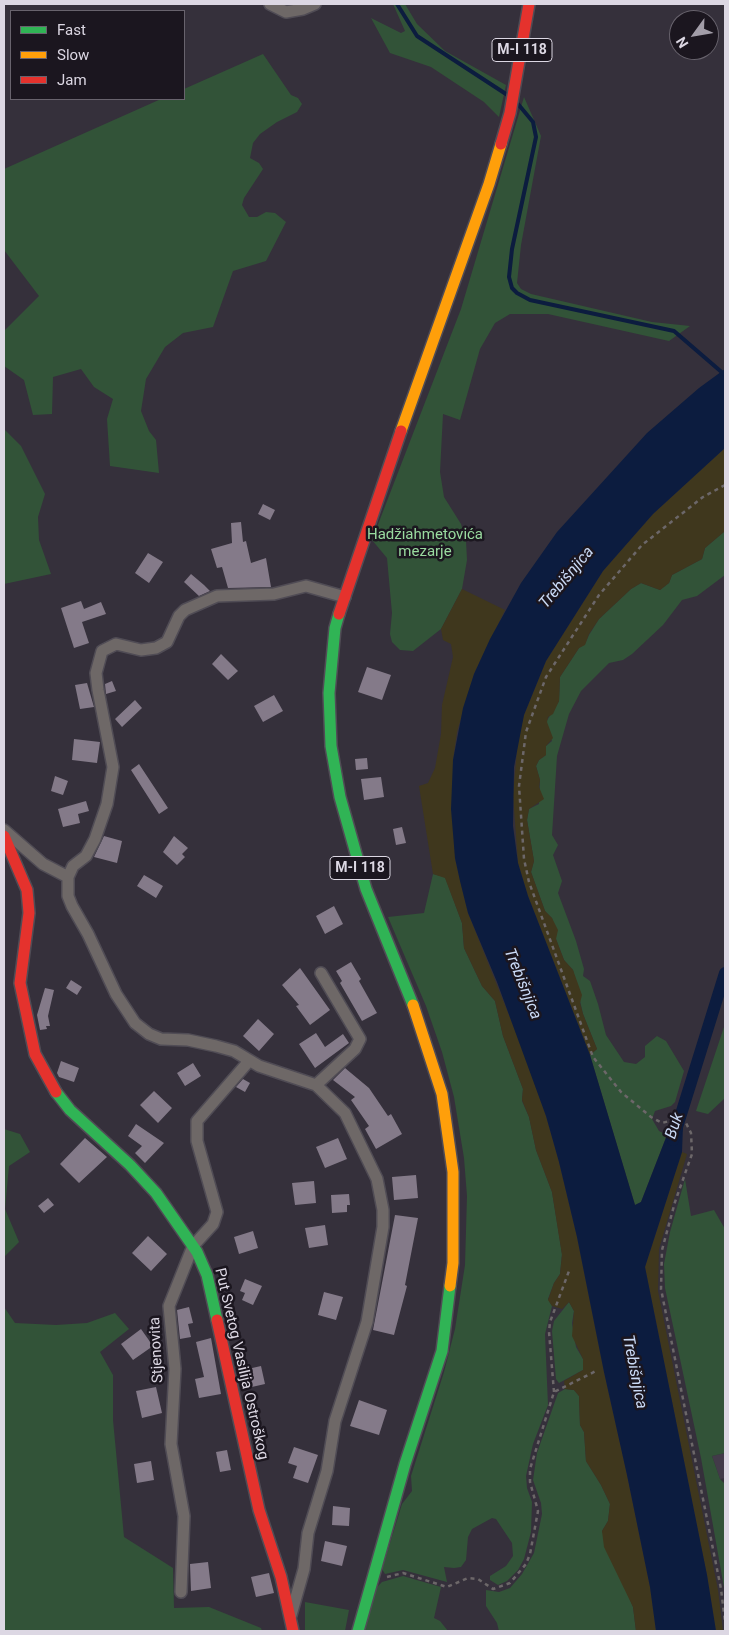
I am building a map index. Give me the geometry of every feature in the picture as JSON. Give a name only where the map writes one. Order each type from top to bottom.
[{"type":"main road","name":"M-I 118","points":[[358,1631],[371,1579],[405,1464],[442,1352],[453,1263],[453,1172],[442,1094],[410,994],[366,889],[340,797],[331,746],[329,693],[335,628],[359,551],[490,184],[510,109],[527,25],[529,4]]},
{"type":"main road","name":"Put Svetog Vasilija Ostroškog","points":[[4,836],[27,890],[29,913],[20,983],[35,1054],[55,1090],[70,1110],[130,1165],[156,1193],[193,1246],[206,1275],[259,1510],[281,1577],[291,1626]]},
{"type":"street","points":[[270,4],[286,12],[303,9],[315,4]]},
{"type":"street","points":[[291,1626],[304,1569],[308,1533],[328,1471],[335,1421],[367,1322],[382,1227],[381,1194],[371,1162],[345,1113],[316,1085],[249,1061],[234,1051],[201,1042],[161,1039],[149,1034],[135,1022],[116,994],[88,934],[72,906],[68,896],[68,876],[73,866],[86,856],[95,839],[107,804],[113,767],[96,673],[102,651],[116,644],[141,650],[156,648],[168,642],[179,616],[185,610],[217,596],[274,594],[306,586],[345,597]]},
{"type":"street","points":[[4,830],[42,864],[68,876]]},
{"type":"street","points":[[316,1085],[355,1049],[360,1039],[321,973]]},
{"type":"street","name":"Stjenovita","points":[[181,1592],[184,1516],[171,1444],[175,1369],[169,1306],[193,1246],[213,1224],[217,1212],[197,1141],[197,1120],[249,1061]]},
{"type":"path","points":[[725,485],[703,497],[642,545],[599,595],[546,677],[526,732],[518,786],[524,859],[529,882],[593,1057],[622,1092],[651,1117],[662,1123],[673,1120],[686,1123],[691,1133],[692,1154],[675,1202],[662,1250],[661,1289],[721,1589],[725,1622]]},
{"type":"path","points":[[371,1579],[381,1579],[403,1573],[448,1587],[468,1578],[478,1579],[493,1589],[510,1583],[526,1564],[538,1511],[530,1482],[530,1469],[554,1392],[549,1332],[550,1322],[569,1271]]},
{"type":"path","points":[[554,1392],[596,1371]]},
{"type":"shaded area","points":[[725,1453],[725,1478],[720,1479],[712,1456]]},
{"type":"green space","points":[[393,4],[405,4],[417,24],[445,51],[506,85],[499,117],[484,102],[431,67],[390,53],[371,18],[401,33],[405,31]]},
{"type":"green space","points":[[263,54],[291,95],[298,98],[302,104],[297,112],[277,122],[260,134],[253,143],[250,158],[259,163],[263,169],[244,198],[242,205],[249,217],[257,217],[266,212],[275,213],[286,222],[266,261],[233,271],[213,327],[183,333],[165,347],[146,379],[141,411],[149,431],[156,440],[159,473],[110,466],[107,419],[113,399],[94,387],[81,369],[53,377],[52,414],[33,415],[24,380],[4,366],[4,331],[39,296],[4,250],[4,169],[159,100],[185,100],[185,89]]},
{"type":"green space","name":"Hadžiahmetovića mezarje","points":[[524,97],[541,136],[521,245],[517,283],[521,289],[531,294],[652,322],[690,326],[669,341],[548,314],[510,314],[495,323],[480,349],[460,420],[443,414],[440,472],[444,497],[461,524],[466,541],[467,560],[462,589],[441,629],[413,651],[400,650],[392,642],[390,634],[392,613],[387,558],[372,540],[461,309]]},
{"type":"green space","points":[[4,429],[21,446],[45,494],[38,517],[39,540],[51,574],[4,584]]},
{"type":"green space","points":[[725,531],[725,575],[697,596],[682,600],[663,625],[632,654],[623,660],[609,663],[581,691],[569,714],[557,756],[552,835],[558,845],[553,855],[562,881],[558,893],[576,941],[584,969],[583,976],[590,981],[606,1035],[624,1062],[636,1064],[645,1057],[645,1046],[657,1036],[666,1041],[684,1071],[675,1102],[671,1106],[655,1111],[652,1119],[659,1131],[667,1135],[641,1202],[635,1205],[590,1055],[597,1049],[583,1014],[573,970],[564,960],[556,939],[552,918],[545,911],[531,872],[534,861],[527,820],[529,809],[539,804],[540,780],[536,766],[539,760],[546,755],[546,746],[552,741],[546,722],[559,701],[560,677],[579,648],[585,644],[599,619],[631,589],[641,583],[660,590],[669,583],[672,575],[702,559],[705,548]]},
{"type":"green space","points":[[433,874],[445,877],[462,923],[464,948],[482,986],[495,1001],[503,1036],[523,1089],[522,1101],[529,1117],[536,1150],[552,1192],[562,1254],[560,1274],[554,1283],[548,1299],[552,1306],[545,1334],[548,1405],[533,1444],[526,1476],[527,1488],[532,1502],[531,1532],[524,1559],[518,1570],[507,1581],[498,1585],[490,1580],[490,1576],[506,1566],[513,1556],[512,1543],[496,1519],[492,1518],[472,1529],[468,1537],[466,1560],[461,1567],[444,1567],[447,1582],[403,1570],[385,1574],[382,1569],[402,1504],[412,1491],[411,1476],[444,1372],[455,1329],[465,1265],[467,1196],[464,1158],[454,1097],[442,1052],[426,1006],[388,917],[424,913]]},
{"type":"green space","points":[[725,1024],[725,1098],[708,1114],[696,1111]]},
{"type":"green space","points":[[4,1129],[20,1134],[30,1152],[9,1166],[5,1209],[19,1242],[4,1257]]},
{"type":"green space","points":[[685,1179],[691,1216],[714,1210],[725,1229],[725,1453],[712,1456],[720,1479],[725,1484],[725,1593],[701,1458],[665,1288],[664,1264],[670,1232]]},
{"type":"green space","points":[[569,1302],[574,1311],[572,1323],[576,1347],[583,1359],[583,1370],[559,1383],[556,1379],[552,1331],[554,1321]]},
{"type":"green space","points":[[4,1307],[15,1323],[56,1325],[87,1323],[115,1313],[129,1329],[100,1352],[113,1375],[113,1420],[124,1537],[173,1568],[174,1608],[209,1607],[261,1628],[262,1631],[4,1631]]},
{"type":"green space","points":[[565,1389],[574,1390],[579,1396],[580,1425],[584,1432],[586,1461],[610,1504],[608,1521],[602,1531],[633,1607],[636,1631],[499,1631],[497,1623],[486,1606],[486,1590],[499,1592],[510,1588],[522,1574],[534,1553],[542,1514],[541,1503],[533,1480],[537,1453],[558,1393]]},
{"type":"green space","points":[[403,1576],[441,1587],[434,1618],[440,1621],[448,1631],[363,1631],[375,1589],[382,1582]]},
{"type":"green space","points":[[305,1602],[349,1610],[345,1631],[305,1631]]},
{"type":"sand","points":[[725,448],[725,531],[705,548],[702,559],[672,575],[669,583],[660,590],[641,583],[631,589],[599,619],[589,634],[585,645],[579,648],[560,677],[559,701],[553,714],[548,717],[547,722],[553,738],[546,746],[546,755],[539,760],[536,766],[540,780],[539,787],[544,799],[529,809],[527,820],[534,861],[531,872],[545,911],[552,918],[558,930],[556,939],[564,960],[573,970],[582,995],[580,1003],[583,1014],[597,1049],[590,1055],[528,896],[518,863],[513,795],[518,739],[524,715],[546,661],[603,571],[653,514]]},
{"type":"sand","points":[[462,589],[505,610],[474,674],[457,732],[453,760],[455,859],[468,913],[523,1050],[546,1116],[559,1162],[577,1237],[627,1475],[650,1587],[656,1631],[636,1631],[633,1607],[604,1547],[602,1531],[608,1521],[610,1504],[586,1461],[584,1432],[580,1425],[579,1396],[574,1390],[565,1389],[564,1381],[583,1370],[583,1359],[572,1336],[574,1311],[569,1302],[562,1309],[552,1306],[548,1300],[554,1283],[560,1274],[562,1255],[552,1192],[536,1150],[529,1117],[522,1100],[523,1089],[503,1036],[495,1001],[482,986],[464,948],[462,923],[445,878],[433,874],[419,786],[428,783],[435,768],[441,734],[442,705],[453,657],[451,644],[443,640],[441,629]]},
{"type":"sand","points":[[682,1152],[687,1154],[659,1249],[658,1291],[718,1590],[723,1631],[716,1631],[707,1575],[645,1267]]},
{"type":"water","name":"Trebišnjica","points":[[725,369],[725,448],[653,514],[603,571],[546,661],[524,715],[514,767],[513,826],[518,863],[528,896],[590,1055],[635,1205],[641,1202],[667,1135],[677,1124],[683,1126],[682,1152],[645,1267],[707,1575],[716,1631],[656,1631],[650,1587],[627,1475],[577,1237],[559,1162],[546,1116],[497,982],[468,913],[460,881],[455,858],[451,809],[453,760],[463,708],[474,674],[490,639],[521,583],[557,532],[647,433],[699,388]]},
{"type":"building","points":[[263,504],[275,510],[270,520],[258,514]]},
{"type":"building","points":[[241,522],[243,542],[246,541],[251,563],[266,558],[271,587],[228,588],[222,567],[217,568],[211,549],[232,543],[231,523]]},
{"type":"building","points":[[148,553],[163,562],[149,583],[135,573]]},
{"type":"building","points":[[191,574],[210,591],[199,596],[184,582]]},
{"type":"building","points":[[81,601],[84,609],[101,602],[106,614],[82,622],[89,643],[74,648],[61,608]]},
{"type":"building","points":[[221,654],[238,671],[228,680],[212,664]]},
{"type":"building","points":[[367,667],[391,675],[382,700],[358,692]]},
{"type":"building","points":[[112,681],[116,691],[106,694],[105,684]]},
{"type":"building","points":[[87,683],[94,707],[80,709],[75,685]]},
{"type":"building","points":[[274,695],[283,711],[263,722],[254,706]]},
{"type":"building","points":[[135,700],[142,708],[122,727],[115,719]]},
{"type":"building","points":[[74,739],[100,742],[97,763],[72,760]]},
{"type":"building","points":[[367,758],[368,769],[356,770],[355,759]]},
{"type":"building","points":[[139,764],[168,808],[159,814],[131,770]]},
{"type":"building","points":[[55,776],[68,781],[63,795],[51,791]]},
{"type":"building","points":[[381,777],[384,797],[364,800],[361,779]]},
{"type":"building","points":[[86,801],[89,811],[78,814],[80,823],[63,827],[58,809]]},
{"type":"building","points":[[402,827],[406,843],[396,845],[393,829]]},
{"type":"building","points":[[104,836],[122,841],[117,863],[94,857]]},
{"type":"building","points":[[174,836],[188,848],[182,854],[185,857],[177,865],[163,852]]},
{"type":"building","points":[[144,875],[163,886],[156,898],[137,886]]},
{"type":"building","points":[[334,906],[343,924],[325,934],[316,916]]},
{"type":"building","points":[[351,962],[361,979],[359,981],[377,1013],[362,1021],[340,983],[342,981],[336,971]]},
{"type":"building","points":[[300,968],[330,1010],[310,1025],[296,1006],[299,1005],[282,985]]},
{"type":"building","points":[[71,980],[82,987],[77,995],[66,988]]},
{"type":"building","points":[[45,988],[54,990],[48,1016],[50,1026],[46,1026],[47,1029],[40,1030],[37,1015]]},
{"type":"building","points":[[258,1019],[274,1034],[259,1051],[243,1036]]},
{"type":"building","points":[[316,1033],[325,1047],[343,1034],[349,1043],[315,1068],[299,1044]]},
{"type":"building","points":[[61,1061],[79,1068],[74,1082],[59,1077],[57,1073]]},
{"type":"building","points":[[193,1063],[201,1076],[185,1086],[177,1073]]},
{"type":"building","points":[[345,1068],[369,1088],[388,1116],[391,1114],[402,1134],[376,1149],[365,1129],[369,1126],[351,1100],[355,1097],[333,1080]]},
{"type":"building","points":[[243,1079],[250,1083],[245,1092],[236,1087]]},
{"type":"building","points":[[154,1091],[172,1108],[158,1123],[140,1105]]},
{"type":"building","points":[[136,1124],[164,1143],[145,1163],[135,1153],[142,1146],[128,1136]]},
{"type":"building","points":[[85,1138],[107,1157],[79,1183],[60,1164]]},
{"type":"building","points":[[338,1138],[347,1159],[325,1168],[316,1147]]},
{"type":"building","points":[[416,1175],[418,1198],[394,1200],[392,1177]]},
{"type":"building","points":[[314,1181],[316,1203],[295,1205],[292,1183]]},
{"type":"building","points":[[349,1194],[350,1205],[347,1205],[347,1212],[332,1213],[331,1195]]},
{"type":"building","points":[[48,1198],[54,1205],[44,1213],[38,1206]]},
{"type":"building","points":[[395,1215],[418,1218],[405,1285],[407,1286],[394,1335],[373,1330]]},
{"type":"building","points":[[325,1225],[328,1245],[309,1248],[305,1228]]},
{"type":"building","points":[[253,1231],[258,1248],[239,1254],[234,1237]]},
{"type":"building","points":[[148,1236],[167,1254],[151,1271],[132,1253]]},
{"type":"building","points":[[245,1279],[262,1286],[253,1305],[242,1300],[245,1293],[240,1291]]},
{"type":"building","points":[[324,1292],[343,1297],[336,1320],[318,1315]]},
{"type":"building","points":[[189,1307],[193,1323],[188,1324],[191,1337],[180,1339],[177,1310]]},
{"type":"building","points":[[141,1329],[153,1346],[133,1360],[121,1344]]},
{"type":"building","points":[[211,1338],[221,1394],[199,1398],[195,1379],[204,1377],[196,1342]]},
{"type":"building","points":[[261,1366],[265,1384],[243,1389],[239,1371]]},
{"type":"building","points":[[156,1387],[162,1413],[142,1418],[136,1391]]},
{"type":"building","points":[[359,1400],[387,1410],[379,1435],[350,1426]]},
{"type":"building","points":[[294,1447],[318,1455],[308,1483],[293,1478],[297,1466],[288,1463]]},
{"type":"building","points":[[227,1450],[231,1470],[220,1472],[216,1452]]},
{"type":"building","points":[[151,1461],[154,1480],[137,1483],[134,1464]]},
{"type":"building","points":[[333,1506],[350,1508],[349,1526],[332,1525]]},
{"type":"building","points":[[325,1541],[347,1546],[342,1566],[321,1561]]},
{"type":"building","points":[[208,1562],[211,1588],[191,1591],[190,1564]]},
{"type":"building","points":[[269,1573],[274,1593],[256,1597],[251,1577]]},
{"type":"waterway","points":[[397,4],[417,36],[509,96]]},
{"type":"waterway","points":[[518,104],[533,122],[536,137],[512,249],[509,277],[512,288],[530,300],[674,331],[725,375]]},
{"type":"waterway","name":"Buk","points":[[673,1140],[725,973]]},
{"type":"traffic: fast","points":[[339,614],[335,628],[329,693],[331,746],[340,797],[366,889],[413,1005]]},
{"type":"traffic: fast","points":[[56,1092],[70,1110],[130,1165],[156,1193],[197,1252],[207,1275],[217,1320]]},
{"type":"traffic: fast","points":[[358,1631],[405,1464],[442,1351],[450,1286]]},
{"type":"traffic: slow","points":[[401,431],[489,184],[501,144]]},
{"type":"traffic: slow","points":[[413,1005],[442,1094],[453,1172],[453,1263],[450,1286]]},
{"type":"traffic: jam","points":[[501,144],[510,113],[529,4]]},
{"type":"traffic: jam","points":[[339,614],[401,431]]},
{"type":"traffic: jam","points":[[4,836],[27,890],[29,913],[20,983],[35,1054],[56,1092]]},
{"type":"traffic: jam","points":[[217,1320],[259,1510],[281,1577],[293,1631]]}]
